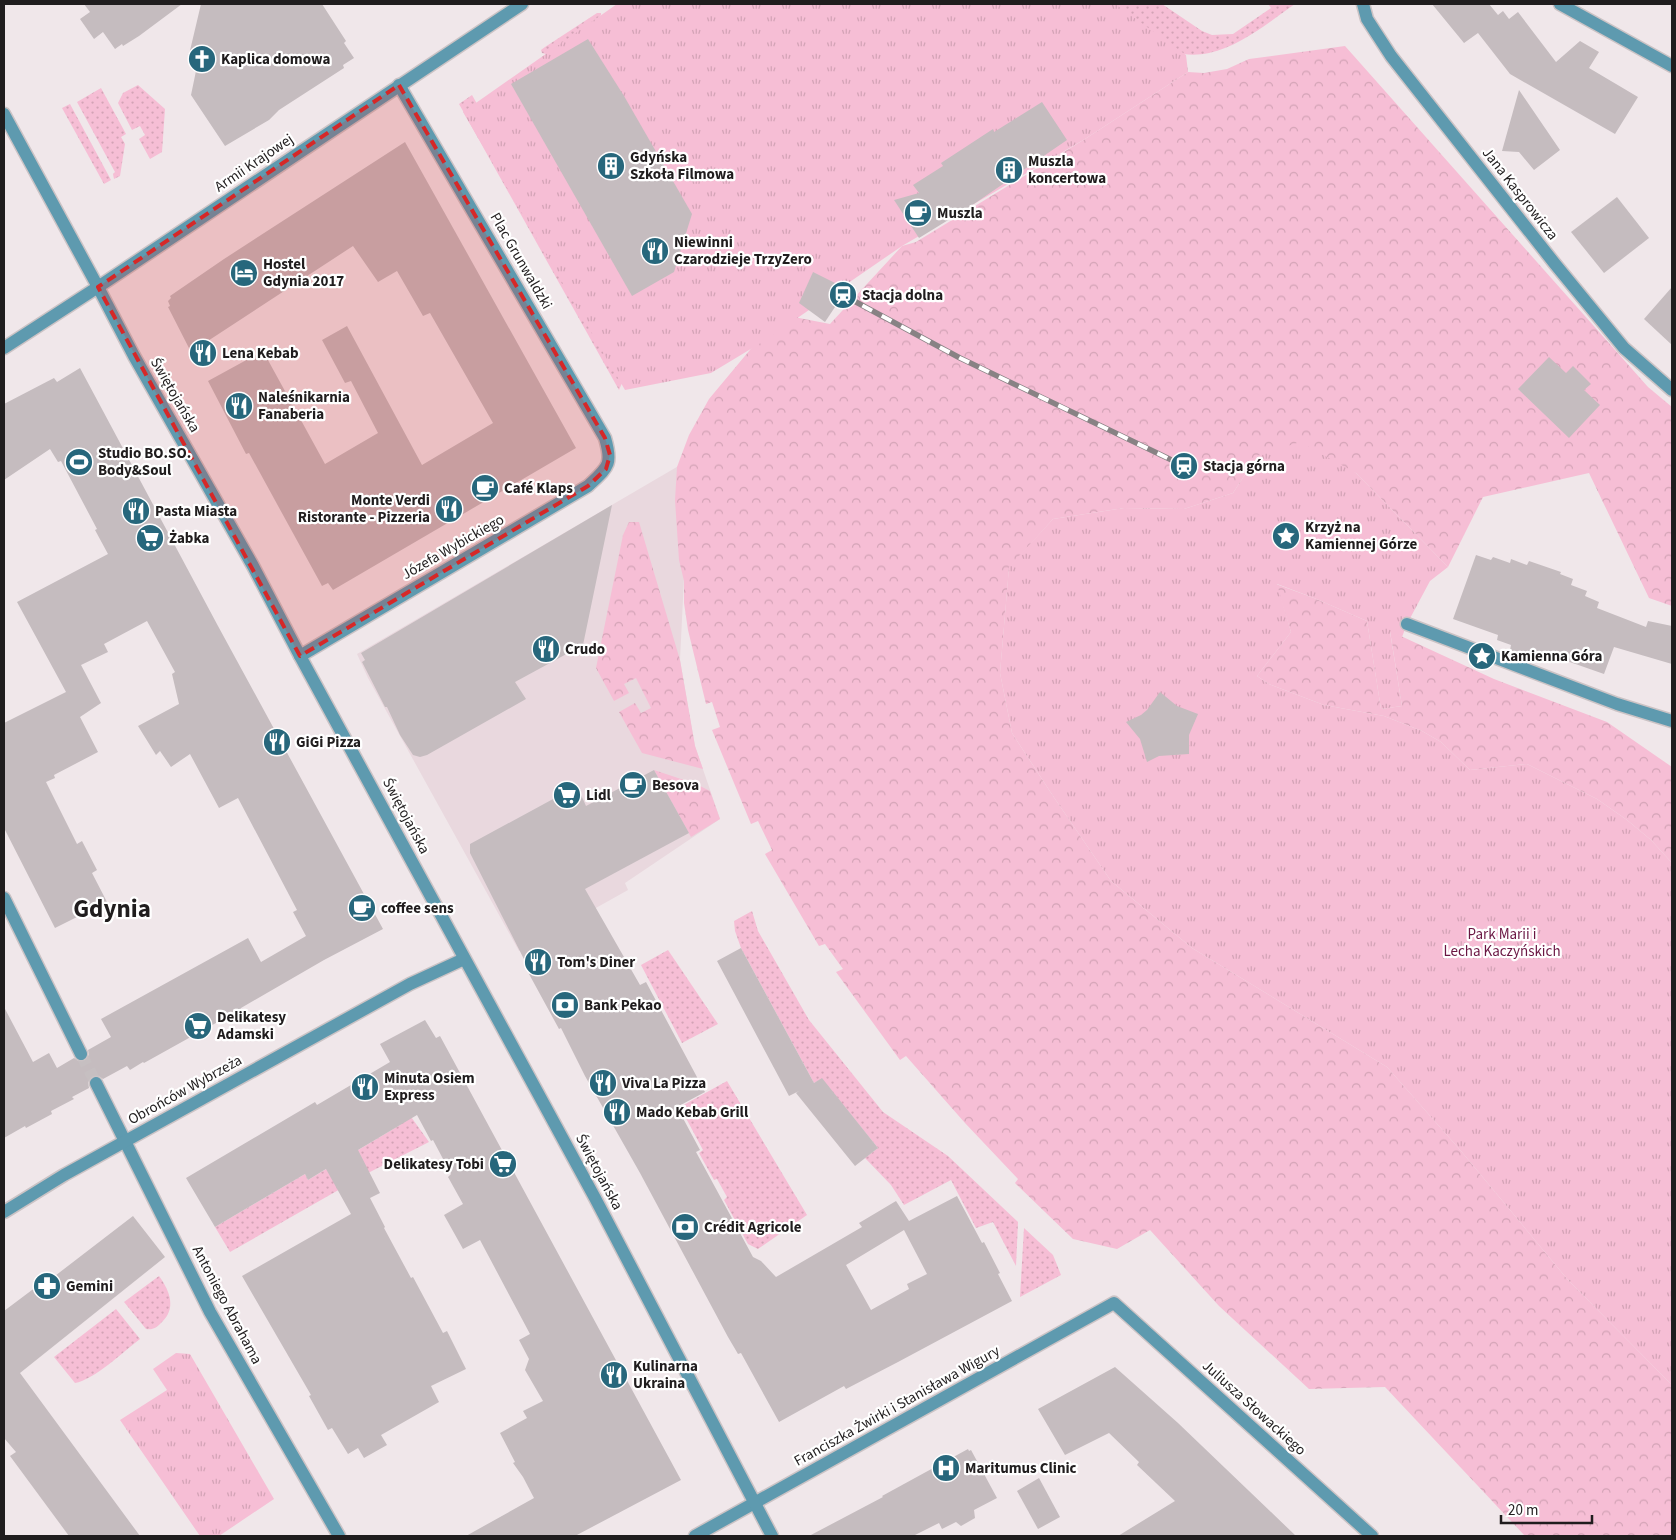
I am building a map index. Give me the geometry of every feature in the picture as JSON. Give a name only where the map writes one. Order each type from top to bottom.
[{"type":"street","name":"Armii Krajowej","points":[[4,348],[522,4]]},
{"type":"street","name":"Jana Kasprowicza","points":[[1363,4],[1367,19],[1391,56],[1555,264],[1624,348],[1672,390]]},
{"type":"street","points":[[1560,4],[1672,66]]},
{"type":"street","name":"Plac Grunwaldzki","points":[[399,85],[605,438],[610,455]]},
{"type":"street","name":"Świętojańska","points":[[4,114],[134,356],[253,566],[595,1198],[772,1536]]},
{"type":"street","name":"Józefa Wybickiego","points":[[300,656],[588,486],[606,469],[610,455]]},
{"type":"street","points":[[1407,624],[1617,704],[1672,722]]},
{"type":"street","points":[[4,898],[81,1054]]},
{"type":"street","name":"Obrońców Wybrzeża","points":[[4,1212],[64,1175],[410,984],[464,959]]},
{"type":"street","name":"Antoniego Abrahama","points":[[96,1084],[210,1312],[340,1536]]},
{"type":"street","name":"Franciszka Żwirki i Stanisława Wigury","points":[[695,1536],[1114,1303]]},
{"type":"street","name":"Juliusza Słowackiego","points":[[1114,1303],[1372,1536]]},
{"type":"highlighted area","points":[[399,85],[605,438],[610,455],[606,469],[588,486],[300,656],[98,287]]},
{"type":"shaded area","points":[[711,447],[684,578],[680,660],[695,746],[720,819],[625,883],[628,890],[519,951],[368,678],[357,654]]},
{"type":"green space","points":[[617,4],[1115,4],[1186,55],[1188,72],[1085,139],[902,246],[764,341],[711,373],[625,390],[463,112]]},
{"type":"green space","points":[[1061,4],[1162,4],[1202,31],[1212,35],[1233,34],[1271,8],[1268,4],[1295,4],[1254,33],[1232,45],[1221,50],[1197,55],[1173,52],[1150,45]]},
{"type":"green space","points":[[597,13],[601,13],[601,15],[569,51],[542,53],[541,50],[545,47]]},
{"type":"green space","points":[[1345,46],[1648,387],[1672,407],[1672,606],[1649,598],[1589,473],[1483,497],[1448,567],[1356,473],[1257,456],[1233,493],[1184,509],[1124,508],[1053,519],[1009,568],[1000,673],[1012,733],[1111,881],[1192,948],[1387,1067],[1461,1151],[1568,1280],[1672,1385],[1672,1536],[1525,1536],[1385,1387],[1309,1389],[1219,1306],[1150,1230],[1117,1249],[1073,1239],[1015,1183],[1018,1179],[906,1056],[900,1060],[836,972],[843,969],[825,944],[819,946],[765,854],[772,850],[758,821],[751,824],[712,730],[720,727],[712,702],[706,704],[688,630],[684,603],[684,581],[679,560],[675,500],[677,467],[689,435],[709,399],[759,339],[794,317],[830,324],[902,246],[916,242],[1085,139],[1188,72],[1204,73],[1227,69],[1249,59]]},
{"type":"green space","points":[[138,85],[165,109],[162,152],[150,159],[139,139],[145,135],[140,126],[132,130],[118,103],[123,93]]},
{"type":"green space","points":[[101,88],[126,134],[121,137],[125,144],[120,176],[114,179],[113,174],[115,172],[77,102]]},
{"type":"green space","points":[[472,95],[618,353],[622,383],[619,390],[459,104]]},
{"type":"green space","points":[[70,104],[111,180],[104,184],[62,108]]},
{"type":"green space","name":"Park Marii i Lecha Kaczyńskich","points":[[1300,442],[1356,473],[1448,567],[1430,581],[1402,637],[1390,632],[1402,706],[1381,709],[1367,621],[1277,584],[1291,632],[1257,676],[1269,684],[1324,705],[1384,716],[1422,731],[1441,742],[1470,770],[1527,764],[1597,799],[1651,840],[1672,863],[1672,1385],[1568,1280],[1461,1151],[1387,1067],[1192,948],[1111,881],[1012,733],[1000,673],[1009,567],[1053,519],[1124,508],[1184,509],[1233,493],[1257,456]]},
{"type":"green space","points":[[629,522],[639,522],[680,660],[695,746],[703,769],[642,753],[619,712],[635,703],[641,713],[651,708],[636,678],[624,684],[629,693],[614,701],[596,668],[623,535]]},
{"type":"green space","points":[[1276,584],[1367,621],[1381,709],[1402,706],[1390,631],[1494,679],[1607,722],[1672,767],[1672,863],[1651,840],[1597,799],[1527,764],[1470,770],[1441,742],[1422,731],[1384,716],[1324,705],[1269,684],[1257,676],[1291,632]]},
{"type":"green space","points":[[654,770],[696,784],[710,791],[720,819],[691,837]]},
{"type":"green space","points":[[752,911],[758,931],[809,1020],[883,1112],[948,1156],[1018,1222],[1016,1266],[993,1222],[976,1228],[951,1180],[904,1205],[891,1185],[865,1158],[878,1148],[822,1079],[814,1083],[741,948],[735,931],[734,921]]},
{"type":"green space","points":[[668,950],[718,1024],[682,1043],[641,965]]},
{"type":"green space","points":[[727,1081],[807,1215],[758,1249],[748,1244],[724,1200],[727,1197],[717,1179],[714,1180],[699,1153],[703,1150],[680,1107]]},
{"type":"green space","points":[[409,1114],[429,1142],[370,1172],[230,1252],[215,1227],[305,1174],[308,1180],[400,1125]]},
{"type":"green space","points":[[1024,1228],[1053,1255],[1061,1275],[1020,1297]]},
{"type":"green space","points":[[159,1276],[169,1294],[169,1312],[158,1326],[153,1329],[146,1329],[124,1302]]},
{"type":"green space","points":[[116,1309],[140,1339],[100,1371],[83,1381],[75,1383],[54,1357]]},
{"type":"green space","points":[[176,1353],[190,1354],[274,1499],[219,1536],[200,1536],[120,1420],[167,1390],[153,1369]]},
{"type":"building","points":[[84,4],[182,4],[139,36],[115,49],[103,32],[94,39],[80,19],[90,12]]},
{"type":"building","points":[[201,4],[322,4],[346,41],[344,43],[354,58],[343,65],[344,68],[279,110],[269,120],[225,146],[191,95],[196,71],[188,59]]},
{"type":"building","points":[[1432,4],[1489,4],[1498,15],[1503,11],[1509,19],[1518,12],[1556,62],[1580,41],[1599,52],[1589,68],[1638,97],[1615,134],[1510,74],[1478,33],[1464,43]]},
{"type":"building","name":"Gdyńska Szkoła Filmowa","points":[[588,39],[624,96],[692,214],[674,272],[632,296],[511,84]]},
{"type":"building","points":[[1519,90],[1560,150],[1534,170],[1519,152],[1502,151]]},
{"type":"building","name":"Muszla koncertowa","points":[[1042,102],[1067,140],[971,206],[919,238],[894,200],[919,193],[913,185],[943,166],[941,163],[993,129],[994,132]]},
{"type":"building","points":[[405,142],[576,448],[333,590],[328,583],[322,586],[249,453],[246,454],[208,381],[263,351],[325,464],[378,433],[351,381],[345,383],[322,340],[347,326],[422,465],[493,423],[430,313],[423,316],[397,271],[378,282],[353,246],[191,352],[168,307],[170,306],[168,301],[171,298],[170,296],[224,259]]},
{"type":"building","points":[[1617,197],[1649,238],[1604,273],[1571,232]]},
{"type":"building","points":[[813,272],[847,289],[825,322],[799,303]]},
{"type":"building","points":[[1672,287],[1672,345],[1644,319]]},
{"type":"building","points":[[1549,357],[1566,373],[1573,366],[1591,384],[1584,390],[1600,405],[1569,438],[1518,389]]},
{"type":"building","points":[[80,368],[383,929],[324,960],[144,1063],[130,1070],[127,1066],[103,1079],[97,1075],[92,1076],[88,1082],[89,1088],[72,1097],[74,1099],[51,1111],[52,1114],[4,1138],[4,1007],[33,1062],[49,1053],[57,1068],[74,1058],[80,1062],[85,1061],[89,1055],[88,1050],[111,1037],[101,1019],[248,938],[261,962],[306,936],[293,912],[297,910],[238,798],[219,808],[190,754],[171,767],[160,751],[156,755],[138,726],[179,704],[172,674],[175,672],[147,621],[104,644],[108,652],[81,665],[101,703],[80,717],[98,752],[54,775],[55,778],[46,782],[77,844],[82,841],[97,870],[92,873],[107,902],[55,928],[4,828],[4,723],[66,692],[17,602],[108,554],[61,461],[58,462],[50,449],[4,480],[4,404],[54,378],[57,382]]},
{"type":"building","points":[[612,505],[583,645],[515,682],[526,699],[427,755],[420,757],[413,755],[400,735],[362,662],[365,660],[361,653]]},
{"type":"building","points":[[1476,555],[1491,560],[1493,557],[1510,563],[1511,559],[1527,565],[1529,561],[1561,572],[1560,574],[1573,579],[1571,585],[1587,591],[1585,596],[1599,602],[1597,608],[1646,627],[1648,621],[1672,626],[1672,664],[1614,647],[1604,674],[1544,653],[1536,660],[1510,650],[1511,645],[1497,640],[1498,635],[1453,619]]},
{"type":"building","points":[[1160,692],[1177,706],[1198,714],[1189,735],[1189,754],[1159,756],[1147,762],[1140,739],[1126,722],[1147,710]]},
{"type":"building","points":[[654,770],[689,833],[585,889],[640,985],[646,982],[705,1092],[677,1107],[700,1150],[696,1152],[753,1257],[761,1261],[776,1277],[862,1227],[859,1223],[896,1201],[909,1221],[957,1196],[982,1243],[984,1242],[1012,1301],[846,1389],[844,1386],[779,1422],[741,1353],[738,1354],[728,1337],[640,1173],[585,1076],[561,1028],[559,1029],[529,974],[531,973],[470,853],[470,844],[577,786],[586,806]],"holes":[[[904,1230],[927,1274],[907,1284],[909,1289],[871,1310],[846,1265]]]},
{"type":"building","points":[[741,948],[814,1083],[822,1078],[878,1148],[855,1166],[796,1093],[799,1091],[789,1096],[717,961]]},
{"type":"building","points":[[425,1020],[436,1038],[440,1036],[681,1480],[575,1536],[466,1536],[534,1498],[513,1463],[515,1462],[500,1433],[527,1418],[523,1411],[543,1401],[525,1370],[529,1359],[519,1340],[530,1334],[480,1240],[463,1249],[444,1215],[463,1204],[448,1177],[451,1174],[417,1115],[358,1150],[380,1193],[370,1198],[384,1228],[443,1333],[447,1331],[466,1369],[431,1386],[439,1402],[381,1435],[387,1445],[364,1458],[358,1448],[348,1454],[332,1428],[328,1430],[309,1396],[311,1395],[242,1276],[351,1214],[326,1169],[308,1180],[305,1174],[215,1227],[186,1178],[315,1102],[317,1105],[390,1062],[380,1044]]},
{"type":"building","points":[[133,1216],[165,1257],[20,1373],[140,1536],[69,1536],[10,1456],[16,1452],[4,1438],[4,1311],[36,1287],[38,1289]]},
{"type":"building","points":[[1115,1367],[1178,1423],[1296,1536],[1118,1536],[1175,1501],[1137,1465],[1139,1462],[1109,1433],[1065,1455],[1038,1409]]},
{"type":"building","points":[[968,1449],[969,1451],[971,1450],[997,1498],[974,1510],[975,1518],[961,1526],[956,1522],[942,1529],[939,1523],[913,1536],[809,1536],[883,1497]]},
{"type":"building","points":[[1039,1478],[1060,1517],[1038,1529],[1017,1491]]},
{"type":"tunnel","points":[[81,1054],[96,1083]]},
{"type":"railway","points":[[843,295],[960,358],[1184,466]]},
{"type":"place","name":"Kaplica domowa","points":[[202,59]]},
{"type":"place","name":"Gdyńska Szkoła Filmowa","points":[[611,166]]},
{"type":"place","name":"Muszla koncertowa","points":[[1009,170]]},
{"type":"place","name":"Muszla","points":[[918,213]]},
{"type":"place","name":"Niewinni Czarodzieje TrzyZero","points":[[655,251]]},
{"type":"place","name":"Hostel Gdynia 2017","points":[[244,273]]},
{"type":"place","name":"Stacja dolna","points":[[843,295]]},
{"type":"place","name":"Lena Kebab","points":[[203,353]]},
{"type":"place","name":"Naleśnikarnia Fanaberia","points":[[239,406]]},
{"type":"place","name":"Studio BO.SO. Body&Soul","points":[[79,462]]},
{"type":"place","name":"Stacja górna","points":[[1184,466]]},
{"type":"place","name":"Café Klaps","points":[[485,488]]},
{"type":"place","name":"Monte Verdi Ristorante - Pizzeria","points":[[449,509]]},
{"type":"place","name":"Pasta Miasta","points":[[136,511]]},
{"type":"place","name":"Krzyż na Kamiennej Górze","points":[[1286,536]]},
{"type":"place","name":"Żabka","points":[[150,538]]},
{"type":"place","name":"Crudo","points":[[546,649]]},
{"type":"place","name":"Kamienna Góra","points":[[1482,656]]},
{"type":"place","name":"GiGi Pizza","points":[[277,742]]},
{"type":"place","name":"Besova","points":[[633,785]]},
{"type":"place","name":"Lidl","points":[[567,795]]},
{"type":"place","name":"coffee sens","points":[[362,908]]},
{"type":"place","name":"Tom's Diner","points":[[538,962]]},
{"type":"place","name":"Bank Pekao","points":[[565,1005]]},
{"type":"place","name":"Delikatesy Adamski","points":[[198,1026]]},
{"type":"place","name":"Viva La Pizza","points":[[603,1083]]},
{"type":"place","name":"Minuta Osiem Express","points":[[365,1087]]},
{"type":"place","name":"Mado Kebab Grill","points":[[617,1112]]},
{"type":"place","name":"Delikatesy Tobi","points":[[503,1164]]},
{"type":"place","name":"Crédit Agricole","points":[[685,1227]]},
{"type":"place","name":"Gemini","points":[[47,1286]]},
{"type":"place","name":"Kulinarna Ukraina","points":[[614,1375]]},
{"type":"place","name":"Maritumus Clinic","points":[[946,1468]]},
{"type":"district","name":"Gdynia","points":[[112,909]]}]
